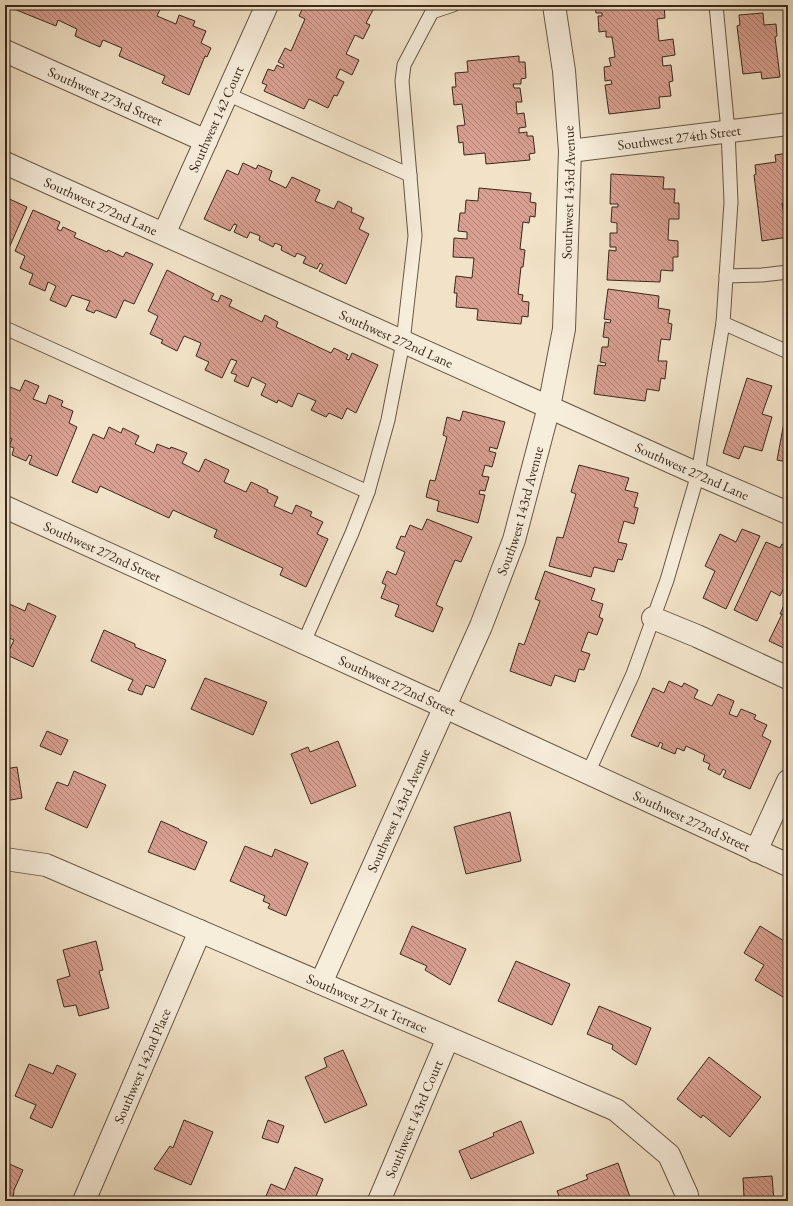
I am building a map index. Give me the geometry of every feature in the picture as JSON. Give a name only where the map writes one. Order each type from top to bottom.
[{"type":"street","name":"Southwest 142 Court","points":[[164,234],[267,5]]},
{"type":"street","name":"Southwest 143rd Avenue","points":[[321,983],[481,626],[514,540],[549,407],[564,329],[570,151],[564,71],[554,5]]},
{"type":"street","name":"Southwest 273rd Street","points":[[5,51],[206,141]]},
{"type":"street","name":"Southwest 274th Street","points":[[570,151],[788,124]]},
{"type":"street","name":"Southwest 272nd Lane","points":[[5,163],[788,513]]},
{"type":"street","name":"Southwest 272nd Street","points":[[5,507],[304,642],[788,865]]},
{"type":"street","points":[[653,618],[697,636],[788,678]]},
{"type":"street","points":[[756,851],[788,782]]},
{"type":"street","name":"Southwest 271st Terrace","points":[[5,859],[46,865],[616,1110],[669,1155],[687,1195],[686,1201]]},
{"type":"street","name":"Southwest 142nd Place","points":[[84,1201],[200,931]]},
{"type":"street","name":"Southwest 143rd Court","points":[[380,1201],[448,1038]]},
{"type":"lane","points":[[304,642],[352,533],[368,492],[388,420],[403,342],[415,236],[402,81],[404,66],[432,12],[452,5]]},
{"type":"lane","points":[[588,773],[634,674],[683,529],[698,474],[723,323],[731,202],[728,131],[716,5]]},
{"type":"lane","points":[[227,94],[410,175]]},
{"type":"lane","points":[[726,276],[762,275],[788,272]]},
{"type":"lane","points":[[723,323],[788,352]]},
{"type":"lane","points":[[5,328],[368,492]]},
{"type":"building","points":[[5,5],[162,5],[157,16],[176,24],[179,15],[195,21],[193,26],[206,31],[201,43],[211,48],[207,57],[205,56],[189,95],[162,83],[165,76],[119,56],[122,48],[103,40],[100,47],[75,36],[77,29],[58,20],[56,26],[9,7],[5,13]]},
{"type":"building","points":[[304,5],[362,5],[373,10],[366,23],[370,25],[363,39],[355,35],[346,54],[359,60],[352,75],[340,69],[336,78],[344,82],[337,96],[334,95],[328,108],[309,99],[304,109],[264,91],[267,85],[262,83],[268,69],[274,71],[277,65],[283,68],[284,65],[278,62],[285,48],[291,51],[305,19],[299,16]]},
{"type":"building","points":[[595,5],[664,5],[665,18],[657,19],[659,41],[673,39],[675,55],[662,57],[663,66],[671,65],[673,81],[669,82],[671,96],[659,97],[660,108],[609,114],[605,85],[612,84],[611,80],[605,81],[604,67],[611,66],[609,58],[615,57],[612,37],[606,37],[606,31],[599,32],[598,16],[602,16],[602,13],[596,13]]},
{"type":"building","points":[[763,13],[764,25],[776,24],[777,36],[775,37],[780,77],[762,79],[761,72],[743,74],[737,26],[740,25],[739,15]]},
{"type":"building","points":[[784,43],[788,43],[788,75],[787,75]]},
{"type":"building","points":[[519,56],[519,62],[525,62],[526,78],[521,79],[521,84],[513,84],[514,88],[520,88],[522,102],[516,102],[517,114],[524,113],[526,127],[519,128],[519,133],[527,132],[527,136],[533,136],[535,153],[529,154],[530,160],[486,164],[485,153],[464,155],[463,142],[459,143],[457,126],[465,125],[462,104],[454,105],[452,87],[456,87],[455,73],[468,72],[467,61]]},
{"type":"building","points":[[788,153],[788,202],[782,203],[788,237],[762,241],[754,175],[756,174],[755,165],[776,162],[775,155]]},
{"type":"building","points":[[243,163],[256,169],[258,165],[272,171],[269,180],[286,188],[292,177],[320,190],[315,201],[334,209],[338,201],[352,208],[351,212],[364,218],[359,229],[369,234],[346,284],[319,271],[323,265],[320,263],[317,269],[303,263],[306,257],[297,253],[295,257],[281,250],[282,246],[275,243],[273,247],[259,240],[260,236],[250,232],[247,238],[234,232],[237,225],[234,224],[230,231],[204,219],[227,170],[238,175]]},
{"type":"building","points":[[611,174],[664,177],[663,189],[675,189],[674,203],[679,203],[679,219],[669,219],[668,240],[678,241],[678,257],[673,257],[673,271],[661,270],[660,282],[607,280],[609,250],[616,251],[616,247],[610,247],[610,233],[617,233],[617,223],[611,222],[612,207],[618,207],[618,204],[610,204]]},
{"type":"building","points":[[479,188],[531,193],[530,202],[536,203],[535,217],[530,216],[529,223],[523,222],[520,249],[525,250],[523,267],[521,267],[518,294],[523,295],[522,301],[529,302],[528,317],[522,316],[521,324],[477,320],[478,309],[456,307],[457,293],[454,293],[456,276],[472,278],[474,258],[453,257],[454,238],[467,239],[467,232],[458,231],[460,213],[465,213],[466,200],[478,201]]},
{"type":"building","points":[[5,197],[27,207],[9,248],[5,246]]},
{"type":"building","points":[[33,210],[60,222],[57,229],[61,231],[63,227],[76,233],[74,237],[107,252],[108,250],[123,257],[126,252],[153,264],[134,304],[124,300],[116,318],[96,310],[94,313],[86,310],[90,301],[72,295],[66,307],[50,300],[56,286],[48,282],[45,291],[29,284],[33,274],[20,268],[25,256],[15,251]]},
{"type":"building","points":[[167,270],[214,294],[211,299],[218,302],[221,295],[232,300],[229,306],[262,322],[265,315],[278,322],[276,327],[331,353],[334,348],[348,355],[346,359],[349,360],[352,353],[378,365],[356,413],[347,408],[342,419],[329,413],[326,417],[311,410],[316,401],[298,393],[292,407],[278,400],[277,403],[261,395],[266,384],[252,377],[248,387],[234,381],[237,375],[231,373],[237,361],[231,359],[222,378],[205,370],[209,362],[196,356],[201,343],[184,336],[177,351],[161,343],[163,340],[150,334],[158,316],[148,311]]},
{"type":"building","points":[[608,289],[659,296],[658,308],[670,310],[668,323],[672,324],[670,340],[661,339],[658,361],[667,361],[665,379],[661,378],[659,391],[647,389],[645,401],[594,394],[598,365],[605,366],[606,363],[600,362],[602,347],[608,347],[609,338],[603,337],[605,322],[610,323],[611,320],[604,319]]},
{"type":"building","points":[[747,378],[772,386],[762,414],[772,417],[762,451],[744,446],[739,459],[723,453]]},
{"type":"building","points":[[25,380],[39,386],[33,399],[46,404],[49,395],[63,401],[61,406],[73,411],[69,423],[77,427],[57,476],[29,464],[32,456],[29,455],[26,461],[12,455],[14,448],[9,446],[12,439],[5,436],[5,385],[20,391]]},
{"type":"building","points":[[788,409],[788,462],[777,460],[785,417],[787,417]]},
{"type":"building","points":[[463,411],[505,422],[497,449],[490,447],[489,451],[496,453],[492,467],[485,465],[482,476],[489,477],[485,491],[480,490],[479,494],[485,495],[478,523],[437,511],[439,501],[426,497],[430,480],[435,481],[447,437],[443,435],[447,417],[460,421]]},
{"type":"building","points":[[109,427],[121,433],[123,428],[139,436],[135,444],[154,453],[157,444],[187,453],[182,463],[199,472],[205,459],[229,470],[224,482],[246,492],[251,482],[268,490],[267,492],[278,497],[274,506],[292,514],[296,505],[312,512],[310,516],[323,522],[317,534],[328,539],[306,587],[280,575],[283,568],[214,537],[217,530],[173,510],[169,518],[100,486],[97,493],[72,482],[93,434],[104,439]]},
{"type":"building","points":[[579,465],[629,478],[625,490],[638,493],[634,507],[638,508],[634,524],[624,521],[618,542],[627,544],[622,560],[618,559],[614,572],[594,567],[591,577],[549,566],[557,537],[563,538],[576,494],[571,492]]},
{"type":"building","points":[[427,519],[472,537],[461,562],[455,560],[436,605],[443,608],[433,632],[395,616],[399,605],[381,598],[386,585],[382,583],[387,571],[396,575],[405,552],[396,548],[401,536],[405,537],[410,525],[422,530]]},
{"type":"building","points":[[742,529],[760,536],[726,609],[703,598],[715,571],[705,566],[720,534],[736,542]]},
{"type":"building","points":[[766,542],[780,548],[782,544],[788,547],[788,579],[780,596],[771,591],[757,621],[734,610]]},
{"type":"building","points":[[545,571],[595,589],[591,600],[603,604],[599,617],[603,619],[597,635],[588,632],[581,651],[590,654],[584,670],[579,669],[575,682],[555,675],[551,686],[510,671],[519,643],[524,645],[540,601],[535,599]]},
{"type":"building","points":[[788,596],[788,650],[769,641],[782,614],[780,614]]},
{"type":"building","points":[[5,602],[25,611],[28,603],[56,616],[33,667],[7,655],[14,640],[5,636]]},
{"type":"building","points":[[104,630],[135,644],[135,647],[166,660],[154,688],[146,685],[142,695],[128,690],[133,680],[91,661]]},
{"type":"building","points":[[205,678],[267,702],[253,735],[191,709]]},
{"type":"building","points":[[669,681],[682,687],[684,683],[698,690],[694,698],[712,706],[718,694],[734,701],[729,714],[737,717],[741,709],[756,715],[754,719],[767,725],[762,736],[771,741],[750,789],[723,777],[726,771],[723,769],[720,775],[708,769],[710,764],[703,761],[705,755],[686,746],[684,751],[677,748],[675,754],[661,748],[663,744],[660,742],[658,747],[631,736],[653,688],[664,693]]},
{"type":"building","points":[[47,731],[68,740],[61,755],[40,746]]},
{"type":"building","points":[[338,741],[356,786],[311,804],[291,754],[308,747],[310,752]]},
{"type":"building","points":[[17,767],[22,798],[5,801],[5,769]]},
{"type":"building","points":[[74,771],[106,785],[87,828],[45,809],[57,782],[68,786]]},
{"type":"building","points":[[510,812],[521,861],[466,874],[454,827]]},
{"type":"building","points":[[161,821],[207,842],[195,870],[148,852]]},
{"type":"building","points":[[245,846],[272,857],[275,849],[308,863],[286,916],[268,908],[270,904],[263,901],[265,896],[230,881]]},
{"type":"building","points":[[412,926],[466,949],[450,985],[425,970],[427,966],[400,954]]},
{"type":"building","points":[[760,926],[784,941],[788,935],[788,1000],[755,980],[764,965],[744,953]]},
{"type":"building","points":[[96,941],[103,970],[99,971],[109,1008],[79,1016],[76,1005],[64,1007],[57,980],[70,976],[63,950]]},
{"type":"building","points":[[516,961],[570,984],[552,1025],[498,1001]]},
{"type":"building","points":[[599,1006],[651,1028],[636,1065],[612,1049],[613,1045],[587,1034]]},
{"type":"building","points":[[343,1050],[367,1105],[325,1123],[305,1077],[327,1067],[324,1058]]},
{"type":"building","points":[[709,1057],[761,1097],[730,1137],[703,1115],[701,1118],[677,1099]]},
{"type":"building","points":[[29,1064],[53,1074],[57,1065],[76,1074],[52,1128],[30,1118],[36,1105],[15,1096]]},
{"type":"building","points":[[184,1120],[213,1132],[191,1185],[154,1169],[170,1146],[173,1148]]},
{"type":"building","points":[[268,1120],[284,1126],[278,1143],[262,1138]]},
{"type":"building","points":[[521,1121],[534,1153],[471,1179],[459,1151],[494,1136],[493,1133]]},
{"type":"building","points":[[5,1162],[23,1170],[14,1190],[13,1201],[5,1201]]},
{"type":"building","points":[[618,1163],[631,1200],[561,1201],[557,1191],[588,1179],[586,1175]]},
{"type":"building","points":[[295,1167],[323,1179],[314,1201],[264,1201],[271,1184],[285,1190]]},
{"type":"building","points":[[772,1176],[774,1201],[741,1201],[741,1197],[744,1197],[743,1178]]}]
